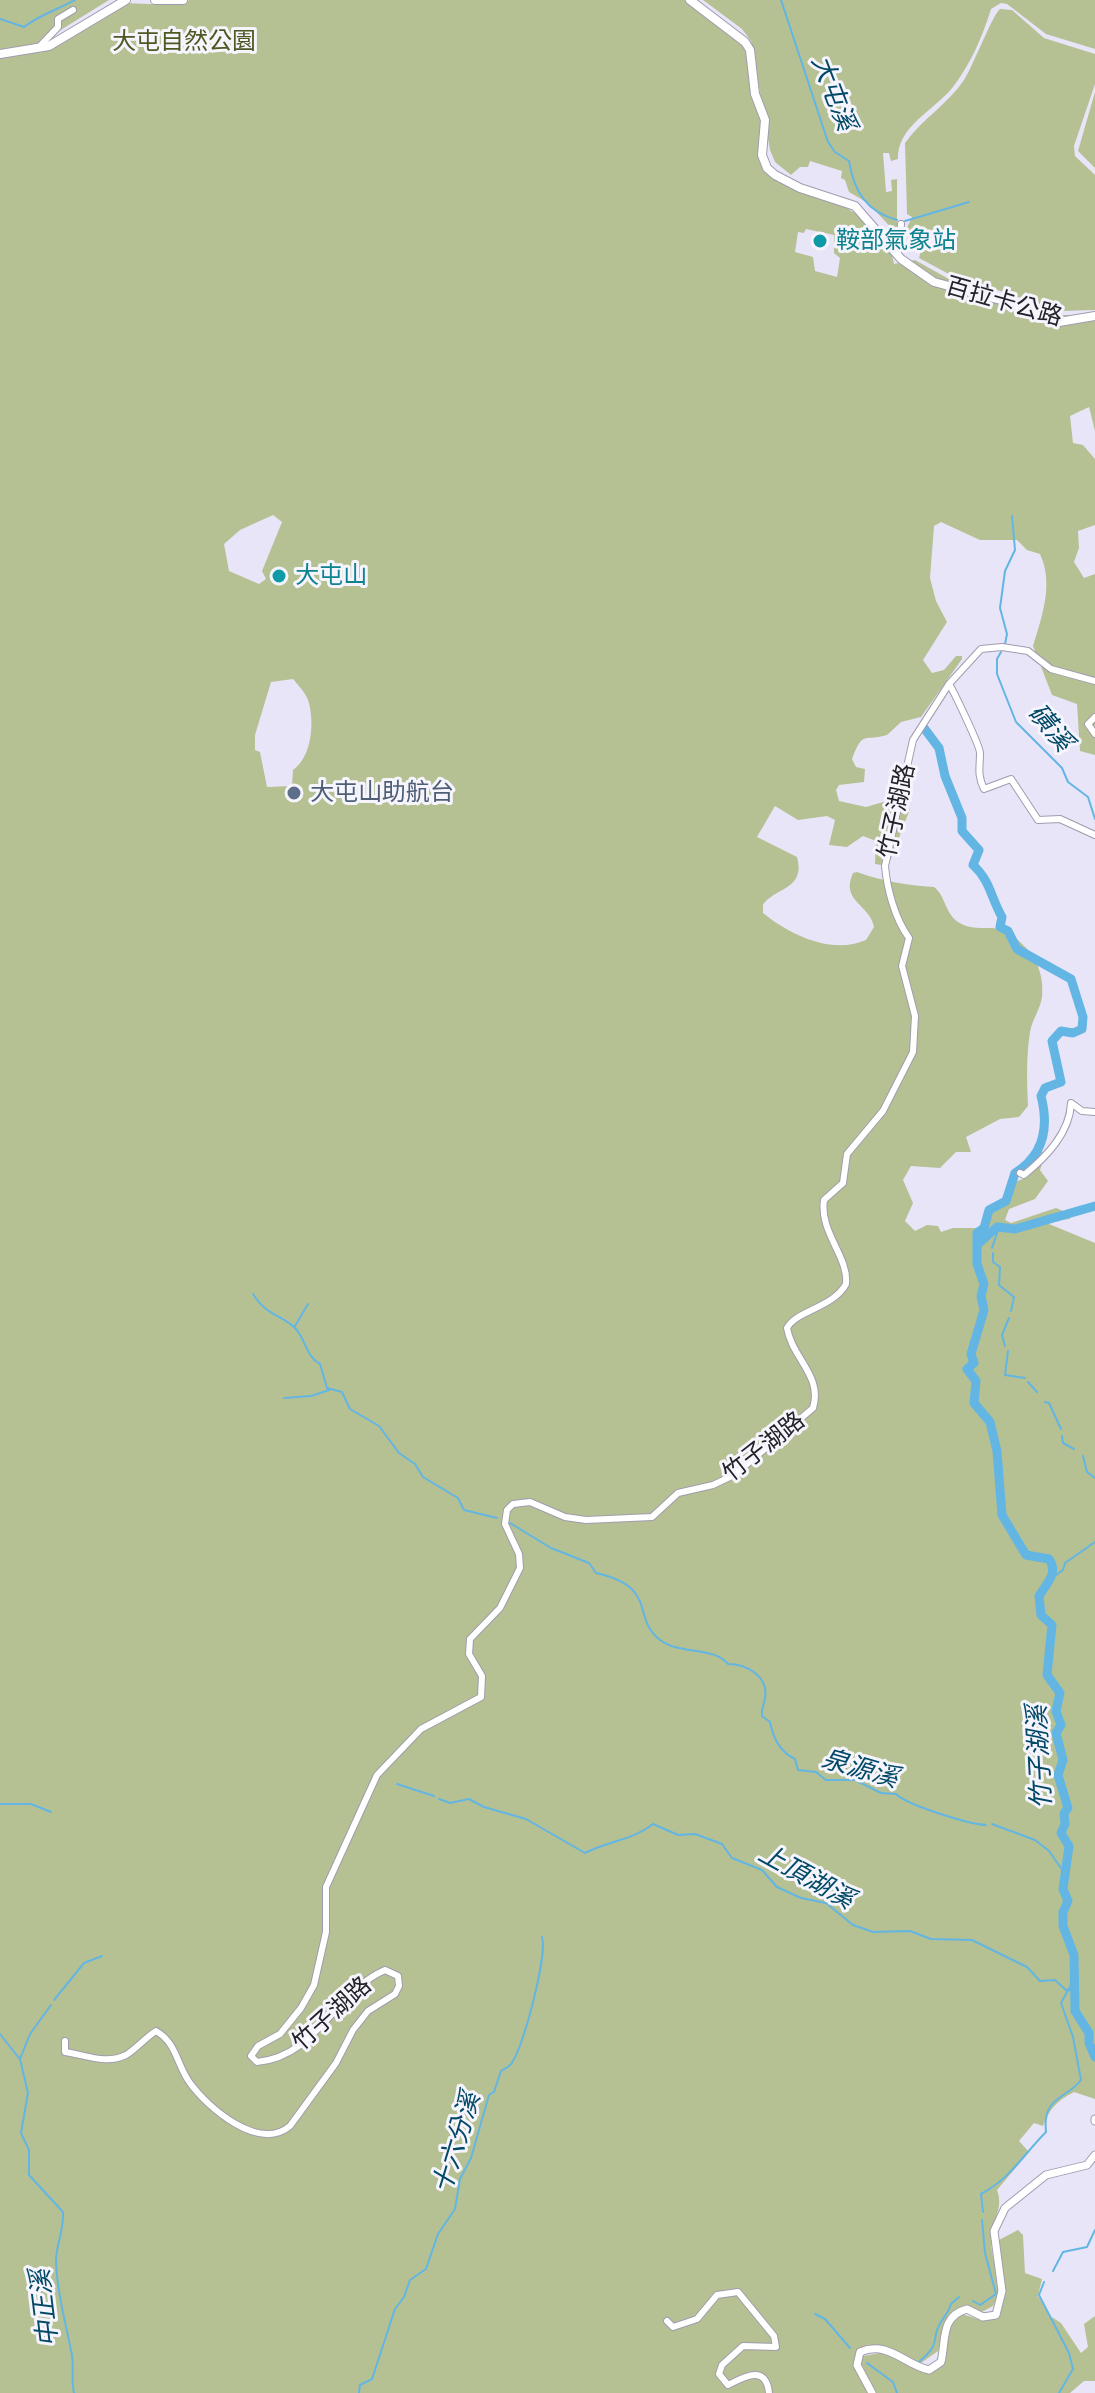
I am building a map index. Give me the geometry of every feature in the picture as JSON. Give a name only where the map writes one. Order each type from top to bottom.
[{"type":"main road","points":[[0,54],[49,46],[126,0]]},
{"type":"main road","points":[[155,0],[183,0]]},
{"type":"main road","name":"百拉卡公路","points":[[690,0],[745,42],[750,50],[755,94],[765,120],[762,155],[767,168],[800,188],[855,206],[901,259],[934,282],[1034,311],[1048,320],[1071,323],[1095,316]]},
{"type":"street","points":[[36,50],[58,27],[58,19],[73,10]]},
{"type":"street","points":[[898,252],[901,224]]},
{"type":"street","name":"竹子湖路","points":[[65,2041],[65,2052],[110,2061],[129,2054],[138,2042],[156,2031],[176,2052],[188,2082],[218,2114],[258,2134],[279,2134],[290,2126],[336,2063],[360,2021],[374,2006],[395,1994],[398,1976],[385,1970],[370,1979],[316,2034],[292,2052],[257,2062],[252,2052],[280,2034],[301,2008],[314,1985],[326,1932],[326,1887],[377,1775],[421,1729],[481,1697],[483,1683],[469,1654],[470,1639],[500,1608],[520,1568],[519,1554],[505,1524],[507,1510],[513,1504],[530,1502],[565,1517],[586,1520],[652,1517],[678,1493],[713,1485],[734,1475],[813,1408],[815,1395],[811,1374],[791,1341],[787,1328],[791,1322],[828,1303],[846,1284],[845,1272],[827,1232],[823,1203],[843,1183],[847,1154],[883,1111],[913,1052],[915,1016],[902,966],[909,938],[886,883],[885,866],[913,740],[949,684],[974,654],[1002,647],[1028,651],[1051,669],[1095,681]]},
{"type":"street","points":[[949,684],[980,754],[976,767],[984,789],[1011,779],[1038,820],[1060,819],[1095,835]]},
{"type":"street","points":[[1095,717],[1088,724],[1095,734]]},
{"type":"street","points":[[1020,1173],[1024,1175],[1032,1169],[1066,1129],[1071,1103],[1082,1111],[1095,1112]]},
{"type":"street","points":[[872,2393],[857,2365],[860,2352],[870,2348],[883,2349],[929,2370],[941,2362],[944,2329],[954,2314],[967,2309],[983,2317],[996,2315],[1002,2291],[994,2231],[1005,2208],[1046,2175],[1087,2165],[1095,2155]]},
{"type":"street","points":[[667,2321],[673,2327],[690,2323],[717,2295],[738,2292],[774,2336],[776,2347],[743,2346],[722,2365],[719,2374],[728,2385],[743,2374],[754,2373],[764,2379],[769,2393]]},
{"type":"green space","points":[[0,0],[109,0],[35,46],[0,50]]},
{"type":"green space","name":"大屯自然公園","points":[[190,0],[687,0],[740,42],[746,53],[751,92],[760,117],[761,161],[859,216],[876,230],[888,246],[894,264],[915,260],[947,278],[1057,315],[1095,315],[1095,431],[1089,407],[1070,416],[1073,443],[1083,445],[1095,459],[1095,525],[1078,531],[1079,548],[1074,562],[1084,578],[1095,574],[1095,755],[1080,751],[1077,704],[1052,695],[1033,646],[1046,588],[1040,554],[1027,550],[1017,540],[980,540],[941,522],[934,526],[930,578],[936,601],[947,622],[923,660],[932,673],[944,670],[956,656],[962,656],[962,659],[921,717],[901,722],[887,735],[862,740],[852,759],[856,767],[865,769],[864,782],[839,785],[836,790],[839,801],[866,807],[890,800],[910,809],[888,866],[875,864],[876,841],[863,836],[847,847],[829,845],[835,820],[827,816],[798,820],[775,806],[757,837],[797,857],[797,876],[788,887],[768,899],[763,905],[763,913],[798,935],[839,945],[866,940],[874,927],[850,890],[853,873],[857,872],[934,887],[958,922],[970,927],[1005,931],[1022,943],[1034,958],[1042,986],[1041,1002],[1029,1042],[1028,1106],[1019,1117],[1000,1119],[966,1137],[971,1152],[956,1152],[940,1168],[911,1166],[903,1180],[913,1203],[905,1221],[915,1231],[927,1225],[938,1226],[941,1232],[953,1228],[982,1228],[986,1211],[1005,1199],[1011,1183],[1023,1179],[1042,1151],[1045,1155],[1040,1170],[1048,1181],[1035,1199],[1009,1209],[1005,1220],[1011,1223],[1056,1208],[1068,1213],[1070,1219],[1049,1221],[1049,1224],[1095,1243],[1095,2099],[1074,2092],[1055,2106],[1043,2126],[1034,2123],[1019,2141],[1029,2152],[997,2190],[998,2209],[991,2247],[998,2289],[993,2306],[982,2312],[963,2307],[957,2309],[945,2324],[938,2351],[921,2363],[881,2348],[855,2357],[870,2393],[0,2393],[0,56],[43,52],[125,3],[174,5]],"holes":[[[806,229],[834,235],[834,253],[840,258],[837,277],[815,271],[813,257],[795,252],[798,232],[804,233]],[[273,515],[282,522],[262,571],[266,579],[259,584],[229,571],[224,544],[240,530]],[[293,679],[305,694],[310,709],[308,748],[293,770],[292,786],[267,787],[260,752],[255,750],[255,735],[271,682]]]},
{"type":"green space","points":[[703,0],[1095,0],[1095,49],[1046,34],[1007,4],[1001,3],[991,9],[975,50],[953,87],[910,128],[899,147],[898,159],[891,161],[889,153],[883,153],[886,192],[892,191],[891,180],[897,179],[897,234],[868,203],[849,192],[845,180],[841,178],[842,171],[810,161],[808,167],[800,167],[791,175],[775,162],[770,150],[751,41],[742,29]]},
{"type":"green space","points":[[1000,9],[1012,10],[1044,38],[1095,54],[1095,84],[1074,146],[1075,156],[1095,175],[1095,310],[1060,311],[947,273],[919,258],[921,251],[936,245],[934,238],[928,237],[915,247],[912,234],[905,232],[912,217],[907,214],[905,143],[964,80]]},
{"type":"green space","points":[[1095,92],[1095,168],[1078,151]]},
{"type":"green space","points":[[1018,2230],[1023,2235],[1025,2273],[1042,2279],[1038,2296],[1050,2316],[1061,2323],[1081,2353],[1088,2347],[1084,2324],[1095,2316],[1095,2381],[1084,2381],[1070,2393],[874,2393],[860,2363],[863,2356],[886,2352],[931,2373],[944,2363],[952,2320],[962,2314],[984,2321],[1000,2315],[1006,2292],[999,2240]]},
{"type":"waterway","points":[[0,19],[24,27],[75,0]]},
{"type":"waterway","name":"大屯溪","points":[[781,0],[828,142],[835,152],[849,161],[858,191],[870,206],[897,220]]},
{"type":"waterway","name":"大屯溪","points":[[905,221],[969,202]]},
{"type":"waterway","name":"磺溪","points":[[1005,644],[1007,634],[1000,608],[1005,571],[1015,550],[1012,516]]},
{"type":"waterway","name":"磺溪","points":[[1001,652],[997,659],[997,674],[1016,722],[1062,768],[1068,782],[1088,797],[1095,819]]},
{"type":"waterway","points":[[924,728],[939,748],[945,776],[962,818],[962,831],[979,850],[973,865],[987,883],[1002,917],[1000,927],[1008,931],[1017,949],[1071,979],[1083,1017],[1082,1029],[1073,1033],[1061,1031],[1052,1041],[1061,1082],[1045,1088],[1041,1096],[1044,1119],[1042,1139],[1032,1158],[1015,1173],[1006,1201],[989,1210],[984,1228],[977,1233],[977,1245]]},
{"type":"waterway","name":"竹子湖溪","points":[[1095,1206],[1015,1229],[997,1227],[977,1245],[977,1264],[984,1284],[981,1296],[984,1310],[971,1354],[974,1363],[967,1369],[976,1381],[974,1403],[990,1422],[997,1451],[1002,1515],[1026,1555],[1049,1559],[1053,1569],[1039,1596],[1041,1615],[1052,1625],[1047,1675],[1060,1693],[1056,1711],[1061,1725],[1056,1733],[1063,1760],[1058,1775],[1068,1808],[1064,1813],[1065,1824],[1061,1833],[1069,1846],[1063,1889],[1068,1901],[1063,1912],[1063,1926],[1074,1955],[1075,2011],[1089,2033],[1089,2043],[1095,2057]]},
{"type":"waterway","points":[[992,1248],[999,1227]]},
{"type":"waterway","points":[[993,1253],[993,1262],[1000,1267],[999,1285],[1014,1297],[1011,1311]]},
{"type":"waterway","name":"泉源溪","points":[[253,1294],[263,1307],[298,1331],[311,1356],[320,1364],[327,1388],[342,1392],[350,1409],[379,1426],[399,1453],[415,1464],[423,1477],[458,1498],[464,1510],[497,1518]]},
{"type":"waterway","points":[[295,1326],[308,1304]]},
{"type":"waterway","points":[[1005,1346],[1002,1335],[1009,1318]]},
{"type":"waterway","points":[[1008,1351],[1005,1375],[1025,1378]]},
{"type":"waterway","points":[[1028,1382],[1037,1392]]},
{"type":"waterway","points":[[284,1398],[311,1396],[329,1390]]},
{"type":"waterway","points":[[1045,1402],[1049,1403],[1061,1429]]},
{"type":"waterway","points":[[1062,1436],[1063,1443],[1074,1449]]},
{"type":"waterway","points":[[1083,1456],[1087,1472],[1095,1478]]},
{"type":"waterway","name":"泉源溪","points":[[510,1523],[551,1548],[589,1563],[596,1573],[628,1586],[641,1604],[652,1631],[668,1645],[705,1652],[755,1673],[765,1690],[762,1716],[770,1722],[781,1748],[795,1759],[798,1770],[816,1772],[826,1780],[855,1780],[881,1793],[896,1794],[938,1813],[986,1825]]},
{"type":"waterway","points":[[1052,1578],[1063,1570],[1065,1563],[1095,1542]]},
{"type":"waterway","name":"上頂湖溪","points":[[397,1784],[434,1796]]},
{"type":"waterway","name":"上頂湖溪","points":[[439,1799],[450,1803],[469,1799],[484,1807],[526,1819],[585,1853],[637,1834],[653,1824],[678,1835],[695,1834],[722,1844],[732,1858],[762,1870],[777,1887],[801,1898],[826,1903],[853,1925],[873,1932],[910,1931],[931,1939],[972,1940],[1027,1967],[1040,1981],[1055,1980],[1066,1990],[1073,1990]]},
{"type":"waterway","points":[[0,1804],[31,1804],[51,1812]]},
{"type":"waterway","name":"泉源溪","points":[[992,1824],[1035,1840],[1049,1851],[1063,1871]]},
{"type":"waterway","name":"十六分溪","points":[[359,2393],[360,2385],[372,2379],[395,2309],[404,2297],[410,2280],[426,2269],[438,2234],[455,2209],[460,2179],[471,2158],[489,2095],[494,2092],[501,2071],[511,2064],[516,2055],[528,2022],[538,1981],[542,1937]]},
{"type":"waterway","name":"中正溪","points":[[54,2000],[84,1963],[102,1956]]},
{"type":"waterway","points":[[983,2212],[981,2194],[1009,2173],[1046,2132],[1046,2120],[1052,2105],[1081,2080],[1073,2037],[1061,2003],[1072,1983]]},
{"type":"waterway","name":"中正溪","points":[[51,2005],[30,2034],[20,2059],[28,2093],[21,2133],[29,2150],[29,2175],[63,2212],[56,2261],[72,2355],[74,2393]]},
{"type":"waterway","points":[[0,2034],[19,2058]]},
{"type":"waterway","points":[[973,2301],[980,2305],[996,2294],[985,2253],[982,2220]]},
{"type":"waterway","points":[[1053,2271],[1063,2252],[1087,2247],[1095,2230]]},
{"type":"waterway","points":[[1044,2282],[1039,2295],[1069,2353],[1073,2369],[1059,2393]]},
{"type":"waterway","points":[[919,2362],[934,2345],[938,2328],[951,2304],[959,2297]]},
{"type":"waterway","points":[[815,2314],[825,2319],[850,2348]]},
{"type":"waterway","points":[[867,2363],[893,2382],[897,2393]]},
{"type":"place","name":"鞍部氣象站","points":[[820,241]]},
{"type":"place","name":"大屯山","points":[[279,576]]},
{"type":"place","name":"大屯山助航台","points":[[294,793]]}]
